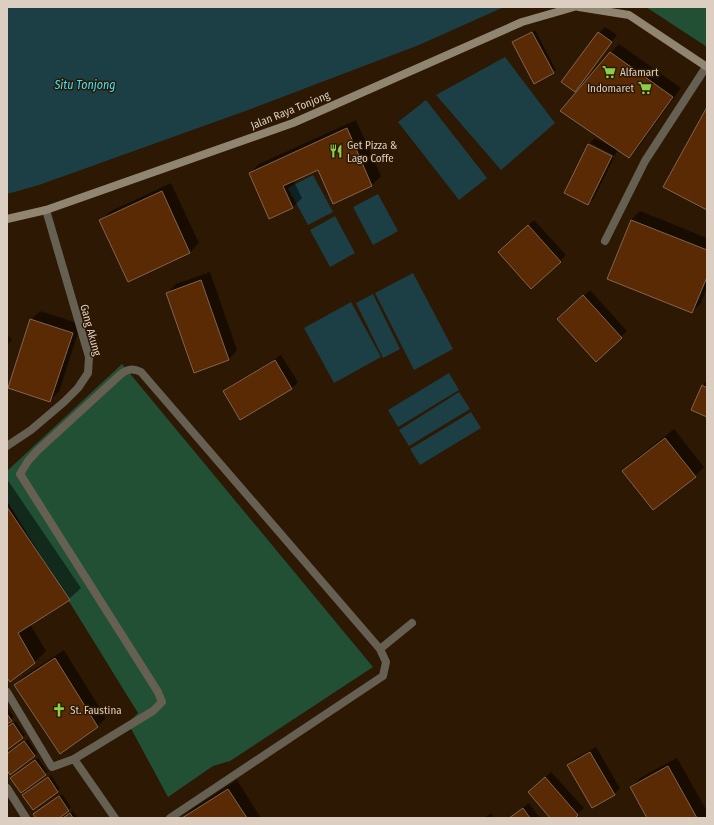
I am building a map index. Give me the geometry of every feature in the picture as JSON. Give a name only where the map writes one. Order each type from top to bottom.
[{"type":"main road","name":"Jalan Raya Tonjong","points":[[7,219],[46,210],[293,123],[522,22],[574,7]]},
{"type":"main road","points":[[579,7],[629,15],[706,67]]},
{"type":"street","points":[[605,241],[646,162],[706,67]]},
{"type":"street","name":"Gang Akung","points":[[7,446],[31,430],[64,402],[78,388],[88,373],[89,357],[46,210]]},
{"type":"street","points":[[7,692],[52,766],[74,759],[154,711],[162,702],[158,692],[20,474],[28,461],[37,451],[121,374],[127,370],[135,369],[141,372],[380,648],[386,662],[383,676],[170,818]]},
{"type":"street","points":[[380,648],[412,622]]},
{"type":"street","points":[[74,759],[115,818]]},
{"type":"street","points":[[7,788],[26,818]]},
{"type":"green space","points":[[646,7],[707,7],[707,47]]},
{"type":"green space","points":[[122,364],[373,667],[230,761],[213,766],[168,797],[128,723],[138,713],[7,501],[7,471]]},
{"type":"water","name":"Situ Tonjong","points":[[7,7],[504,7],[419,45],[251,109],[39,185],[7,194]]},
{"type":"water","points":[[505,57],[555,123],[501,170],[436,95]]},
{"type":"water","points":[[426,100],[487,178],[459,200],[398,122]]},
{"type":"water","points":[[313,175],[333,212],[308,225],[288,188]]},
{"type":"water","points":[[378,194],[398,231],[373,245],[353,207]]},
{"type":"water","points":[[335,216],[355,253],[330,267],[310,230]]},
{"type":"water","points":[[413,273],[453,349],[414,370],[375,293]]},
{"type":"water","points":[[373,294],[400,349],[383,358],[356,303]]},
{"type":"water","points":[[351,302],[381,357],[334,383],[304,328]]},
{"type":"water","points":[[449,373],[459,390],[398,427],[388,410]]},
{"type":"water","points":[[459,392],[470,409],[409,446],[399,430]]},
{"type":"water","points":[[471,412],[481,428],[420,465],[410,449]]},
{"type":"building","points":[[532,32],[554,73],[534,84],[512,42]]},
{"type":"building","points":[[598,32],[612,42],[575,92],[561,82]]},
{"type":"building","points":[[610,52],[673,97],[629,158],[560,111]]},
{"type":"building","points":[[707,107],[707,210],[663,187]]},
{"type":"building","points":[[347,128],[372,186],[333,204],[318,170],[283,186],[293,208],[269,219],[249,173]]},
{"type":"building","points":[[588,144],[612,156],[588,205],[564,193]]},
{"type":"building","points":[[162,191],[190,253],[128,282],[99,220]]},
{"type":"building","points":[[631,220],[707,250],[707,277],[692,313],[607,279]]},
{"type":"building","points":[[528,225],[561,262],[531,289],[498,252]]},
{"type":"building","points":[[201,280],[229,360],[194,373],[166,293]]},
{"type":"building","points":[[583,295],[622,338],[596,362],[557,319]]},
{"type":"building","points":[[30,319],[73,333],[50,402],[8,388]]},
{"type":"building","points":[[275,360],[292,389],[240,420],[223,391]]},
{"type":"building","points":[[702,385],[707,388],[707,417],[691,410]]},
{"type":"building","points":[[665,438],[696,477],[653,510],[622,471]]},
{"type":"building","points":[[7,507],[70,600],[18,633],[35,663],[10,682],[7,678]]},
{"type":"building","name":"St. Faustina","points":[[55,658],[98,727],[60,754],[14,685]]},
{"type":"building","points":[[7,714],[12,721],[7,724]]},
{"type":"building","points":[[13,723],[23,738],[7,750],[7,727]]},
{"type":"building","points":[[24,741],[35,756],[10,775],[7,770],[7,754]]},
{"type":"building","points":[[590,752],[615,795],[592,808],[567,765]]},
{"type":"building","points":[[35,760],[46,775],[21,793],[10,778]]},
{"type":"building","points":[[668,766],[697,818],[647,818],[630,787]]},
{"type":"building","points":[[48,777],[58,792],[33,810],[22,795]]},
{"type":"building","points":[[545,777],[578,815],[575,818],[550,818],[528,792]]},
{"type":"building","points":[[228,789],[247,818],[182,818]]},
{"type":"building","points":[[59,796],[69,811],[59,818],[36,818],[33,814]]},
{"type":"building","points":[[523,808],[530,818],[509,818]]},
{"type":"building","points":[[70,813],[73,818],[63,818]]},
{"type":"place","name":"Alfamart","points":[[609,72]]},
{"type":"place","name":"Indomaret","points":[[645,88]]},
{"type":"place","name":"Get Pizza & Lago Coffe","points":[[336,151]]},
{"type":"place","name":"St. Faustina","points":[[59,710]]}]
